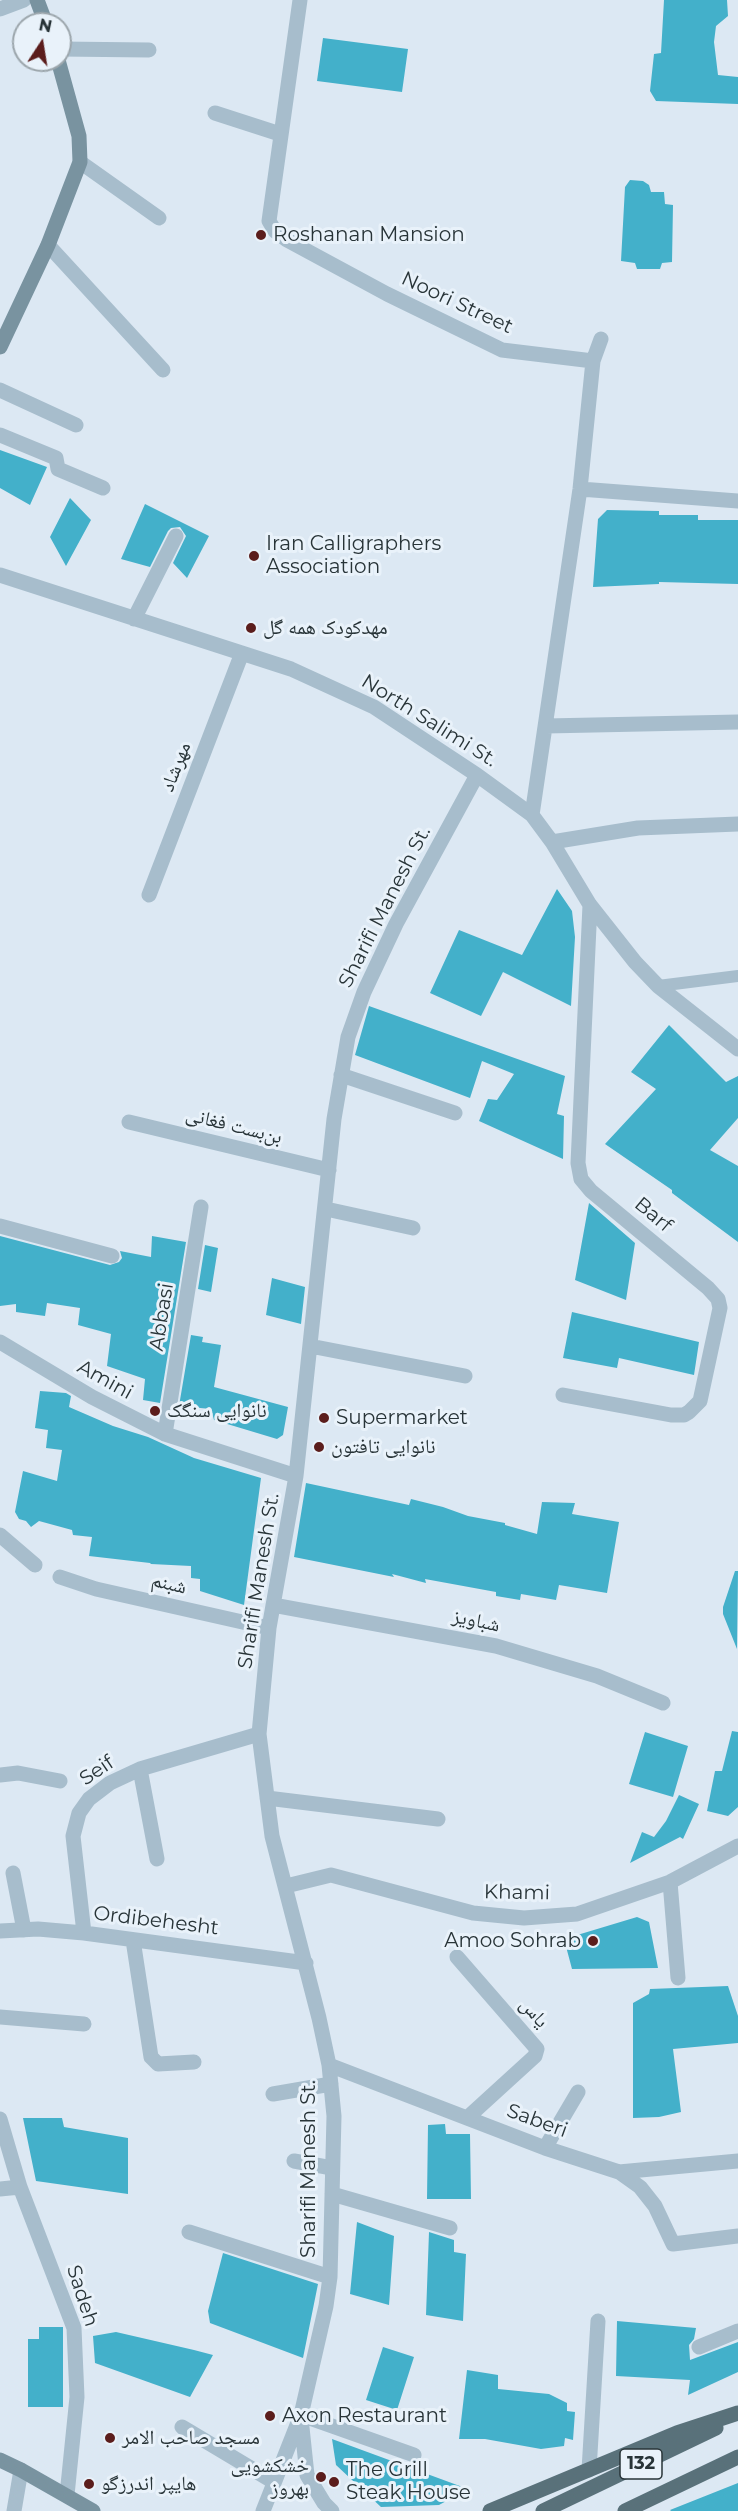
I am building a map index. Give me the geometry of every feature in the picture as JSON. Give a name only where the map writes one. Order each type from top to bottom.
[{"type":"main road","points":[[0,347],[48,245],[80,162],[79,136],[61,72]]},
{"type":"main road","points":[[490,2511],[677,2433],[738,2413]]},
{"type":"main road","name":"132","points":[[543,2511],[738,2418]]},
{"type":"main road","name":"132","points":[[625,2511],[738,2457]]},
{"type":"main road","points":[[0,2460],[67,2494],[86,2509]]},
{"type":"street","points":[[0,9],[24,0]]},
{"type":"street","name":"Noori Street","points":[[300,0],[269,220],[275,231],[287,240],[387,294],[502,350],[593,362]]},
{"type":"street","points":[[72,48],[149,50]]},
{"type":"street","points":[[215,113],[280,134]]},
{"type":"street","points":[[80,162],[159,218]]},
{"type":"street","points":[[48,245],[164,370]]},
{"type":"street","points":[[532,815],[580,489],[593,362],[602,339]]},
{"type":"street","points":[[0,390],[76,424]]},
{"type":"street","points":[[0,435],[56,458],[58,469],[103,488]]},
{"type":"street","points":[[580,489],[738,501]]},
{"type":"street","points":[[134,619],[176,536]]},
{"type":"street","name":"North Salimi St.","points":[[0,574],[291,669],[374,707],[477,775],[532,815],[552,842],[590,905],[658,986],[738,1049]]},
{"type":"street","name":"مهرشاد","points":[[149,895],[242,653]]},
{"type":"street","points":[[546,726],[738,722]]},
{"type":"street","name":"Sharifi Manesh St.","points":[[301,2415],[326,2306],[330,2277],[334,2116],[329,2065],[306,1963],[272,1836],[267,1798],[259,1734],[270,1628],[296,1476],[329,1170],[348,1037],[364,992],[396,924],[477,775]]},
{"type":"street","points":[[552,842],[638,828],[738,824]]},
{"type":"street","name":"Barf","points":[[563,1395],[671,1415],[689,1413],[700,1401],[720,1308],[718,1299],[708,1288],[591,1191],[581,1179],[578,1163],[590,905]]},
{"type":"street","points":[[341,1075],[455,1113]]},
{"type":"street","name":"بن‌بست فغانی","points":[[129,1122],[329,1170]]},
{"type":"street","name":"Abbasi","points":[[165,1434],[201,1207]]},
{"type":"street","points":[[326,1209],[413,1227]]},
{"type":"street","points":[[0,1226],[112,1256]]},
{"type":"street","name":"Amini","points":[[0,1342],[100,1402],[165,1434],[296,1476]]},
{"type":"street","points":[[310,1346],[465,1376]]},
{"type":"street","points":[[0,1535],[35,1565]]},
{"type":"street","name":"شبنم","points":[[60,1577],[96,1589],[270,1628]]},
{"type":"street","name":"شباویز","points":[[273,1605],[496,1646],[597,1676],[663,1703]]},
{"type":"street","name":"Seif","points":[[84,1933],[73,1836],[79,1813],[89,1799],[110,1783],[141,1769],[259,1734]]},
{"type":"street","points":[[141,1769],[157,1859]]},
{"type":"street","points":[[0,1775],[18,1773],[60,1781]]},
{"type":"street","points":[[267,1798],[438,1819]]},
{"type":"street","name":"Khami","points":[[286,1886],[331,1875],[473,1913],[524,1918],[577,1914],[670,1882],[738,1846]]},
{"type":"street","points":[[13,1873],[24,1930]]},
{"type":"street","points":[[670,1882],[678,1978]]},
{"type":"street","name":"Ordibehesht","points":[[0,1931],[84,1933],[306,1963]]},
{"type":"street","points":[[134,1940],[151,2057],[158,2064],[194,2062]]},
{"type":"street","name":"یاس","points":[[457,1957],[537,2049],[535,2056],[467,2118]]},
{"type":"street","points":[[0,2017],[84,2024]]},
{"type":"street","name":"Saberi","points":[[329,2065],[545,2148],[619,2172],[738,2161]]},
{"type":"street","points":[[273,2094],[331,2084]]},
{"type":"street","points":[[545,2148],[578,2092]]},
{"type":"street","name":"Sadeh","points":[[0,2119],[20,2187],[74,2328],[77,2397],[67,2494]]},
{"type":"street","points":[[294,2162],[332,2168]]},
{"type":"street","points":[[619,2172],[640,2187],[655,2206],[673,2244],[738,2236]]},
{"type":"street","points":[[0,2189],[20,2187]]},
{"type":"street","points":[[332,2194],[450,2228]]},
{"type":"street","points":[[189,2232],[330,2277]]},
{"type":"street","points":[[589,2470],[598,2322]]},
{"type":"street","points":[[699,2347],[738,2331]]},
{"type":"street","points":[[301,2415],[414,2456]]},
{"type":"street","points":[[262,2511],[301,2415]]},
{"type":"street","points":[[301,2415],[307,2475],[324,2503],[332,2511]]},
{"type":"street","points":[[182,2427],[274,2482]]},
{"type":"street","points":[[14,2511],[21,2470]]},
{"type":"lane","points":[[658,986],[738,976]]},
{"type":"building","points":[[664,0],[727,0],[728,16],[716,26],[714,42],[718,75],[738,77],[738,104],[656,101],[650,91],[654,54],[661,53]]},
{"type":"building","points":[[323,38],[408,49],[402,92],[317,81]]},
{"type":"building","points":[[630,180],[643,181],[649,185],[651,192],[664,192],[665,204],[673,205],[672,262],[662,263],[660,269],[637,269],[635,263],[621,261],[625,187]]},
{"type":"building","points":[[0,450],[47,467],[30,505],[0,488]]},
{"type":"building","points":[[70,498],[91,520],[66,566],[50,537]]},
{"type":"building","points":[[145,504],[209,536],[187,578],[173,563],[186,536],[180,527],[171,528],[168,531],[150,567],[121,559]]},
{"type":"building","points":[[607,510],[659,511],[659,515],[698,515],[698,520],[738,520],[738,584],[659,582],[659,584],[593,587],[598,519]]},
{"type":"building","points":[[557,889],[572,911],[575,937],[571,1006],[503,972],[481,1016],[430,993],[459,930],[522,955]]},
{"type":"building","points":[[369,1006],[565,1076],[557,1114],[564,1116],[563,1159],[479,1121],[488,1099],[497,1100],[514,1074],[482,1061],[470,1098],[355,1055]]},
{"type":"building","points":[[669,1025],[726,1082],[738,1076],[738,1118],[710,1150],[738,1166],[738,1242],[672,1193],[672,1190],[605,1144],[656,1089],[631,1072]]},
{"type":"building","points":[[589,1203],[635,1243],[626,1300],[575,1280]]},
{"type":"building","points":[[0,1236],[110,1265],[119,1262],[122,1258],[120,1251],[151,1257],[152,1236],[186,1242],[160,1403],[143,1400],[145,1379],[107,1366],[111,1334],[78,1325],[80,1308],[47,1303],[45,1316],[16,1312],[16,1304],[0,1306]]},
{"type":"building","points":[[205,1245],[218,1248],[211,1292],[198,1289]]},
{"type":"building","points":[[272,1278],[305,1287],[301,1324],[266,1315]]},
{"type":"building","points":[[572,1312],[699,1342],[694,1375],[619,1358],[617,1368],[563,1358]]},
{"type":"building","points":[[191,1335],[203,1337],[202,1342],[221,1345],[214,1387],[288,1407],[283,1435],[277,1439],[214,1420],[211,1409],[179,1406]]},
{"type":"building","points":[[40,1391],[66,1393],[71,1396],[69,1407],[113,1426],[148,1437],[194,1458],[261,1478],[244,1605],[200,1591],[200,1579],[191,1578],[191,1566],[151,1564],[89,1556],[92,1537],[73,1535],[72,1530],[39,1521],[31,1527],[26,1521],[19,1519],[15,1512],[23,1471],[57,1481],[62,1450],[46,1448],[48,1430],[35,1428]]},
{"type":"building","points":[[306,1483],[409,1505],[411,1499],[468,1516],[505,1523],[505,1525],[537,1534],[542,1502],[575,1503],[572,1514],[619,1522],[607,1593],[559,1585],[556,1600],[521,1594],[520,1600],[496,1596],[496,1592],[425,1579],[426,1583],[392,1574],[394,1577],[294,1557]]},
{"type":"building","points":[[735,1571],[738,1571],[737,1649],[723,1614],[723,1607]]},
{"type":"building","points":[[732,1731],[738,1732],[738,1807],[728,1816],[707,1811],[715,1771],[722,1771]]},
{"type":"building","points":[[645,1732],[688,1746],[673,1797],[629,1784]]},
{"type":"building","points":[[679,1795],[699,1804],[683,1839],[680,1837],[630,1863],[642,1832],[654,1837],[666,1821]]},
{"type":"building","points":[[637,1917],[649,1922],[658,1968],[572,1969],[564,1939]]},
{"type":"building","points":[[728,1986],[738,2016],[738,2043],[673,2049],[681,2112],[659,2117],[633,2118],[633,2003],[649,1994],[650,1989]]},
{"type":"building","points":[[23,2118],[62,2118],[64,2127],[128,2138],[128,2194],[36,2181]]},
{"type":"building","points":[[445,2124],[446,2134],[470,2134],[471,2199],[427,2199],[428,2125]]},
{"type":"building","points":[[357,2222],[394,2236],[389,2305],[350,2294]]},
{"type":"building","points":[[429,2232],[454,2240],[454,2252],[466,2254],[463,2321],[426,2315]]},
{"type":"building","points":[[223,2253],[318,2284],[303,2358],[210,2323],[208,2311]]},
{"type":"building","points":[[617,2321],[696,2328],[694,2339],[689,2345],[690,2360],[738,2342],[738,2372],[688,2395],[690,2380],[616,2376]]},
{"type":"building","points":[[39,2327],[63,2327],[63,2407],[28,2407],[28,2339],[39,2339]]},
{"type":"building","points":[[116,2332],[213,2355],[190,2397],[95,2363],[93,2336]]},
{"type":"building","points":[[383,2347],[414,2357],[397,2410],[366,2400]]},
{"type":"building","points":[[467,2370],[498,2375],[498,2389],[549,2394],[567,2403],[567,2411],[575,2412],[573,2440],[565,2438],[564,2446],[541,2449],[485,2439],[459,2439]]},
{"type":"building","points":[[332,2439],[468,2489],[439,2505],[381,2507],[336,2465]]},
{"type":"building","points":[[738,2483],[738,2511],[670,2510]]},
{"type":"place","name":"Roshanan Mansion","points":[[261,235]]},
{"type":"place","name":"Iran Calligraphers Association","points":[[254,556]]},
{"type":"place","name":"مهدکودک همه گل","points":[[251,628]]},
{"type":"place","name":"نانوایی سنگک","points":[[155,1411]]},
{"type":"place","name":"Supermarket","points":[[324,1418]]},
{"type":"place","name":"نانوایی تافتون","points":[[319,1447]]},
{"type":"place","name":"Amoo Sohrab","points":[[593,1941]]},
{"type":"place","name":"Axon Restaurant","points":[[270,2416]]},
{"type":"place","name":"مسجد صاحب الامر","points":[[110,2438]]},
{"type":"place","name":"خشکشویی بهروز","points":[[321,2477]]},
{"type":"place","name":"The Grill Steak House","points":[[334,2482]]},
{"type":"place","name":"هایپر اندرزگو","points":[[89,2484]]}]
